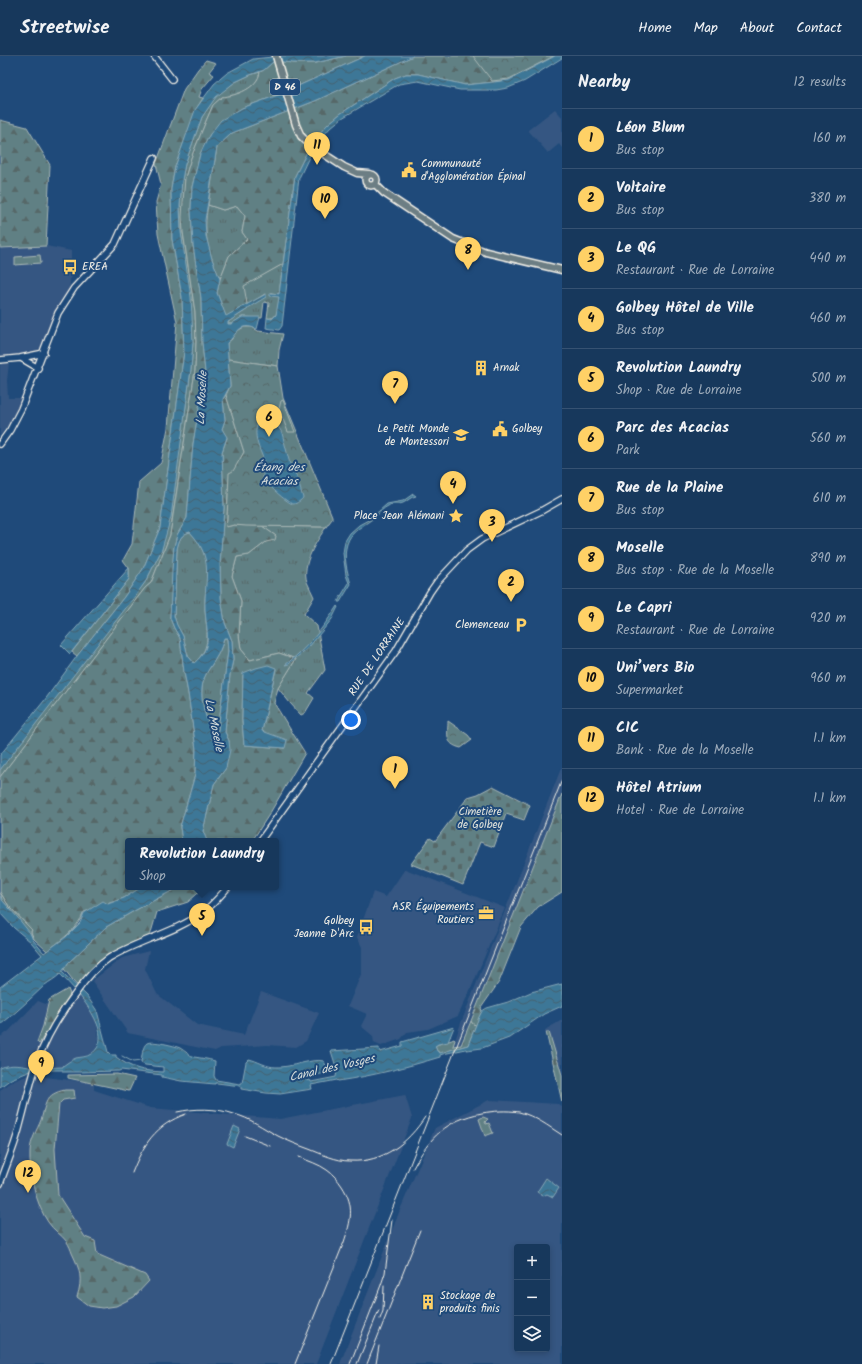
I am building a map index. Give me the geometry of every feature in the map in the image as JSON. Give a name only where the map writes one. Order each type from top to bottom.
[{"type":"main road","points":[[154,56],[172,79]]},
{"type":"main road","name":"D 46","points":[[276,56],[296,125],[301,136],[310,145],[344,167],[367,177],[369,185],[375,184],[384,193],[453,239],[486,252],[562,270]]},
{"type":"main road","points":[[0,444],[10,430],[21,409],[41,361],[58,313],[74,288],[115,244],[154,158]]},
{"type":"main road","points":[[0,360],[44,353]]},
{"type":"main road","points":[[32,356],[41,361]]},
{"type":"main road","points":[[20,358],[38,368]]},
{"type":"main road","name":"RUE DE LORRAINE","points":[[262,838],[396,651],[433,587],[467,550],[492,534],[541,512],[562,499]]},
{"type":"main road","points":[[0,1184],[18,1130],[36,1065],[47,1038],[83,983],[108,959],[181,925],[203,912],[215,902],[225,890]]},
{"type":"shaded area","points":[[555,109],[562,117],[562,148],[559,144],[548,153],[528,130]]},
{"type":"shaded area","points":[[46,246],[71,251],[69,290],[42,351],[33,366],[21,361],[9,362],[7,381],[8,398],[25,398],[11,425],[9,424],[0,435],[0,248]]},
{"type":"shaded area","points":[[562,766],[562,794],[541,849],[461,1045],[453,1046],[461,1023]]},
{"type":"shaded area","points":[[405,869],[505,908],[458,1016],[428,1029],[407,1032],[401,1039],[381,1046],[374,1043],[373,1036],[361,1026],[367,1014],[348,1006],[362,972],[362,947],[357,937],[373,892],[386,897]]},
{"type":"shaded area","points":[[149,951],[145,969],[157,994],[197,1025],[244,1035],[261,992],[319,1013],[306,1041],[296,1047],[267,1045],[221,1048],[215,1051],[128,1033],[92,981],[122,958]]},
{"type":"shaded area","points":[[74,988],[87,1004],[96,1021],[99,1038],[96,1049],[91,1054],[76,1058],[63,1067],[32,1068],[32,1066],[6,1065],[0,1068],[0,1037],[8,1032],[38,1001],[48,1005],[37,1042],[39,1044]]},
{"type":"shaded area","points":[[562,1020],[562,1096],[545,1030]]},
{"type":"shaded area","points":[[29,1075],[94,1083],[94,1090],[150,1108],[280,1119],[405,1095],[412,1118],[316,1364],[0,1364],[0,1090],[9,1083]]},
{"type":"shaded area","points":[[489,1100],[558,1104],[562,1107],[562,1364],[340,1364],[400,1210],[435,1128]]},
{"type":"green space","points":[[346,56],[365,56],[278,95],[242,108],[210,134],[200,154],[192,187],[191,210],[193,245],[201,298],[202,342],[205,372],[193,444],[187,518],[177,535],[174,547],[170,618],[180,638],[196,749],[195,775],[180,827],[182,838],[125,838],[125,890],[137,890],[124,898],[84,912],[73,929],[47,951],[34,939],[31,932],[32,930],[9,906],[0,892],[0,777],[145,588],[151,583],[170,535],[195,371],[195,312],[182,217],[185,178],[191,158],[213,105],[222,97],[240,93],[251,87],[258,78],[260,72],[274,61],[315,63]]},
{"type":"green space","points":[[413,56],[555,56],[509,80],[494,82],[465,85],[418,74],[406,74],[395,78],[340,114],[317,136],[295,176],[283,264],[244,286],[247,304],[226,317],[217,293],[220,279],[229,256],[247,239],[242,232],[245,216],[237,206],[223,210],[208,205],[217,147],[232,133],[315,101]]},
{"type":"green space","points":[[473,56],[554,56],[509,79],[492,81]]},
{"type":"green space","points":[[206,60],[216,63],[209,72],[214,75],[202,89],[199,97],[203,98],[196,109],[175,167],[171,189],[172,239],[182,297],[184,352],[160,528],[143,569],[124,597],[77,656],[72,652],[129,579],[129,568],[123,560],[132,544],[139,482],[161,463],[168,428],[177,322],[158,234],[156,202],[161,184],[156,164],[184,89]]},
{"type":"green space","points":[[260,72],[255,83],[251,87],[240,93],[222,97],[213,105],[191,158],[185,178],[183,232],[195,312],[195,371],[170,535],[151,583],[145,588],[0,777],[0,770],[3,765],[146,581],[162,549],[182,435],[193,342],[181,232],[180,206],[185,164],[202,117],[216,96],[235,82]]},
{"type":"green space","points":[[0,120],[27,127],[50,165],[46,246],[0,248]]},
{"type":"green space","points":[[208,205],[223,210],[237,206],[245,216],[242,232],[247,239],[229,256],[220,279],[210,252],[206,234],[206,215]]},
{"type":"green space","points":[[40,255],[41,263],[15,265],[15,257]]},
{"type":"green space","points":[[283,264],[279,294],[271,293],[279,297],[276,315],[271,318],[267,318],[269,303],[264,302],[262,318],[242,317],[231,324],[228,324],[228,322],[248,309],[247,308],[265,294],[247,305],[243,286]]},
{"type":"green space","points":[[244,327],[252,327],[258,331],[283,334],[279,350],[278,366],[228,359],[227,343],[232,339],[234,333]]},
{"type":"green space","points":[[228,359],[278,366],[283,398],[332,516],[332,519],[326,527],[234,525],[226,527],[229,473],[233,471],[244,452],[226,395],[230,386]]},
{"type":"green space","points":[[226,395],[244,452],[231,478],[226,527],[234,525],[262,526],[276,536],[275,540],[266,542],[249,555],[237,557],[232,576],[241,601],[239,635],[241,649],[250,660],[279,653],[296,659],[278,688],[274,703],[305,753],[254,838],[206,838],[203,831],[214,784],[226,768],[229,741],[225,732],[230,674],[233,660],[232,641],[225,623],[221,598],[220,564],[224,508],[222,452],[227,438],[222,429],[225,420],[223,399]],"holes":[[[276,669],[262,731],[285,748],[244,745],[242,720],[243,674]]]},
{"type":"green space","points":[[283,400],[295,432],[288,432],[279,409],[281,401]]},
{"type":"green space","points":[[262,526],[326,527],[314,546],[308,560],[306,568],[307,582],[314,597],[304,614],[317,626],[325,670],[308,693],[314,698],[305,713],[301,715],[278,688],[296,659],[279,653],[250,660],[241,649],[239,635],[241,601],[232,576],[237,557],[249,555],[276,536]]},
{"type":"green space","points":[[190,532],[199,544],[207,563],[205,604],[207,638],[204,651],[194,663],[188,656],[183,636],[177,626],[174,616],[177,549],[184,534]]},
{"type":"green space","points":[[224,638],[227,638],[228,651],[218,730],[214,740],[212,739],[213,735],[202,701],[202,685],[209,669],[220,651]]},
{"type":"green space","points":[[448,721],[468,735],[472,740],[461,748],[452,744],[448,738]]},
{"type":"green space","name":"Cimetière de Golbey","points":[[493,786],[530,805],[524,820],[506,814],[494,847],[480,842],[463,885],[411,864],[430,838],[435,841],[468,797],[478,794]]},
{"type":"green space","points":[[562,794],[562,892],[538,907],[521,927],[499,982],[481,1008],[482,1011],[476,1025],[473,1024],[471,1021]]},
{"type":"green space","points":[[173,890],[202,890],[188,902],[157,912],[150,936],[118,949],[93,968],[77,985],[64,969],[68,963],[106,927]]},
{"type":"green space","points":[[0,892],[9,906],[32,930],[31,932],[34,939],[2,900]]},
{"type":"green space","points":[[68,989],[70,994],[39,1044],[37,1042],[43,1026],[49,1000]]},
{"type":"green space","points":[[471,1021],[476,1025],[468,1045],[440,1053],[437,1051],[435,1046],[454,1039],[453,1046],[461,1045]]},
{"type":"green space","points":[[546,1032],[549,1032],[562,1075],[562,1102]]},
{"type":"green space","points":[[117,1074],[135,1078],[129,1091],[68,1078],[68,1075]]},
{"type":"green space","points":[[65,1090],[74,1090],[75,1098],[63,1100],[59,1104],[55,1149],[58,1195],[85,1237],[95,1241],[97,1254],[145,1275],[149,1281],[134,1297],[116,1306],[102,1308],[89,1306],[77,1297],[80,1284],[80,1274],[77,1264],[67,1242],[50,1225],[44,1215],[34,1188],[30,1160],[32,1140],[41,1120],[47,1100],[54,1094]]},
{"type":"green space","points":[[483,1117],[488,1119],[485,1122],[486,1124],[489,1123],[493,1133],[485,1136],[479,1119]]},
{"type":"water","points":[[282,56],[346,56],[315,63],[274,61],[264,70],[235,82],[216,97],[202,117],[185,164],[180,206],[181,232],[191,297],[193,342],[191,369],[171,517],[162,549],[146,581],[136,595],[0,770],[0,755],[44,701],[77,656],[124,597],[143,569],[160,528],[184,352],[182,297],[172,239],[171,189],[175,167],[195,110],[214,84],[227,73],[253,59]]},
{"type":"water","name":"La Moselle","points":[[365,56],[413,56],[315,101],[232,133],[217,147],[205,220],[206,236],[212,259],[220,279],[217,293],[226,316],[266,294],[266,297],[228,322],[228,324],[231,324],[242,317],[260,317],[257,329],[251,327],[242,328],[227,343],[230,386],[223,399],[225,420],[222,429],[227,437],[222,452],[224,508],[220,564],[221,598],[225,623],[232,641],[233,660],[230,674],[225,732],[229,741],[230,750],[226,768],[214,784],[203,831],[206,838],[182,838],[180,827],[195,775],[196,749],[180,638],[170,618],[172,570],[174,547],[177,535],[187,518],[193,444],[205,372],[202,342],[201,298],[193,245],[191,210],[192,187],[200,154],[210,134],[221,120],[242,108],[278,95]],"holes":[[[190,532],[203,551],[206,569],[205,609],[207,645],[200,657],[194,663],[188,656],[183,636],[174,616],[177,549],[184,534]],[[224,638],[227,638],[228,651],[218,730],[214,740],[212,739],[213,735],[202,702],[202,685],[220,651]]]},
{"type":"water","points":[[555,56],[562,56],[562,58],[525,81],[508,88],[496,90],[460,90],[418,81],[399,84],[342,118],[331,127],[320,139],[310,155],[299,178],[282,326],[279,330],[266,328],[267,318],[272,319],[276,315],[279,297],[270,296],[270,293],[279,294],[295,176],[317,136],[328,124],[340,114],[395,78],[406,74],[418,74],[465,85],[494,82],[509,80]]},
{"type":"water","name":"Étang des Acacias","points":[[269,413],[282,433],[290,464],[297,477],[303,498],[294,504],[281,497],[263,477],[264,461],[257,442],[256,431],[259,421],[263,416]]},
{"type":"water","points":[[412,493],[416,496],[403,503],[386,507],[355,531],[349,539],[345,559],[351,584],[340,602],[338,602],[349,583],[346,575],[343,553],[345,541],[350,533],[359,525],[370,519],[387,504],[403,501],[413,494]]},
{"type":"water","points":[[129,568],[129,579],[70,654],[61,645]]},
{"type":"water","points":[[337,606],[338,607],[332,619],[309,647],[289,664],[285,665],[301,652],[314,638]]},
{"type":"water","points":[[268,665],[276,668],[262,731],[287,740],[285,748],[244,745],[242,720],[243,673]]},
{"type":"water","points":[[137,890],[173,890],[106,927],[68,963],[62,972],[87,996],[97,1011],[108,1052],[111,1055],[116,1055],[116,1057],[127,1064],[138,1069],[163,1072],[163,1067],[145,1065],[141,1063],[145,1045],[150,1042],[154,1042],[178,1047],[194,1057],[215,1061],[214,1076],[216,1080],[240,1084],[242,1083],[246,1062],[249,1059],[276,1067],[319,1060],[324,1061],[328,1071],[321,1074],[307,1076],[307,1081],[310,1080],[311,1082],[336,1077],[337,1070],[331,1051],[379,1048],[380,1052],[402,1046],[402,1042],[454,1027],[448,1042],[435,1046],[437,1051],[440,1053],[468,1045],[482,1011],[487,1008],[508,1002],[531,992],[562,984],[562,1006],[544,1014],[509,1038],[482,1048],[466,1049],[443,1054],[440,1055],[440,1057],[389,1071],[311,1085],[312,1089],[280,1094],[241,1089],[241,1086],[181,1081],[162,1077],[162,1075],[121,1070],[63,1072],[63,1070],[31,1070],[11,1079],[0,1087],[0,1068],[13,1065],[37,1068],[63,1067],[76,1058],[91,1054],[98,1046],[100,1035],[97,1024],[91,1012],[75,990],[60,974],[45,985],[0,1025],[0,987],[42,955],[31,942],[14,928],[0,913],[0,896],[44,953],[66,937],[80,923],[84,913],[103,901],[108,904],[124,898]]},
{"type":"water","points":[[234,1126],[240,1129],[233,1147],[227,1144]]},
{"type":"water","points":[[546,1178],[559,1188],[553,1197],[547,1194],[543,1196],[537,1192]]},
{"type":"waterway","points":[[122,1056],[133,1062],[141,1061]]},
{"type":"railway","points":[[331,1364],[562,780]]},
{"type":"railway","points":[[177,1112],[206,1109],[227,1112],[246,1118],[278,1136],[297,1144],[334,1159],[345,1161],[362,1161],[373,1159],[394,1150],[411,1135],[425,1117]]},
{"type":"railway","points":[[413,1168],[426,1147],[440,1132],[458,1120],[482,1113],[500,1111],[519,1112],[536,1119],[562,1135]]},
{"type":"railway","points":[[132,1173],[146,1145],[158,1130],[166,1124],[186,1114]]},
{"type":"railway","points":[[245,1136],[270,1146]]},
{"type":"railway","points":[[295,1364],[344,1242],[350,1220],[349,1200],[342,1186],[335,1177],[321,1166],[299,1157]]},
{"type":"railway","points":[[350,1364],[385,1273],[392,1220]]},
{"type":"railway","points":[[367,1364],[420,1230]]},
{"type":"railway","points":[[380,1319],[383,1311],[384,1286]]},
{"type":"railway","points":[[357,1364],[379,1310]]},
{"type":"railway","points":[[376,1364],[379,1346]]},
{"type":"place","name":"CIC","points":[[317,165]]},
{"type":"place","name":"Communauté d'Agglomération Épinal","points":[[409,170]]},
{"type":"place","name":"Uni’vers Bio","points":[[325,219]]},
{"type":"place","name":"EREA","points":[[70,267]]},
{"type":"place","name":"Moselle","points":[[468,270]]},
{"type":"place","name":"Arnak","points":[[481,368]]},
{"type":"place","name":"Rue de la Plaine","points":[[395,404]]},
{"type":"place","name":"Golbey","points":[[500,429]]},
{"type":"place","name":"Le Petit Monde de Montessori","points":[[461,435]]},
{"type":"place","name":"Parc des Acacias","points":[[269,437]]},
{"type":"place","name":"Golbey Hôtel de Ville","points":[[453,504]]},
{"type":"place","name":"Place Jean Alémani","points":[[456,516]]},
{"type":"place","name":"Le QG","points":[[492,542]]},
{"type":"place","name":"Voltaire","points":[[511,602]]},
{"type":"place","name":"Clemenceau","points":[[521,625]]},
{"type":"place","name":"Léon Blum","points":[[395,789]]},
{"type":"place","name":"ASR Équipements Routiers","points":[[486,913]]},
{"type":"place","name":"Golbey Jeanne D'Arc","points":[[366,927]]},
{"type":"place","name":"Revolution Laundry","points":[[202,936]]},
{"type":"place","name":"Le Capri","points":[[41,1083]]},
{"type":"place","name":"Hôtel Atrium","points":[[28,1193]]},
{"type":"place","name":"Stockage de produits finis","points":[[428,1302]]},
{"type":"water label","name":"Canal des Vosges","points":[[332,1068]]}]
